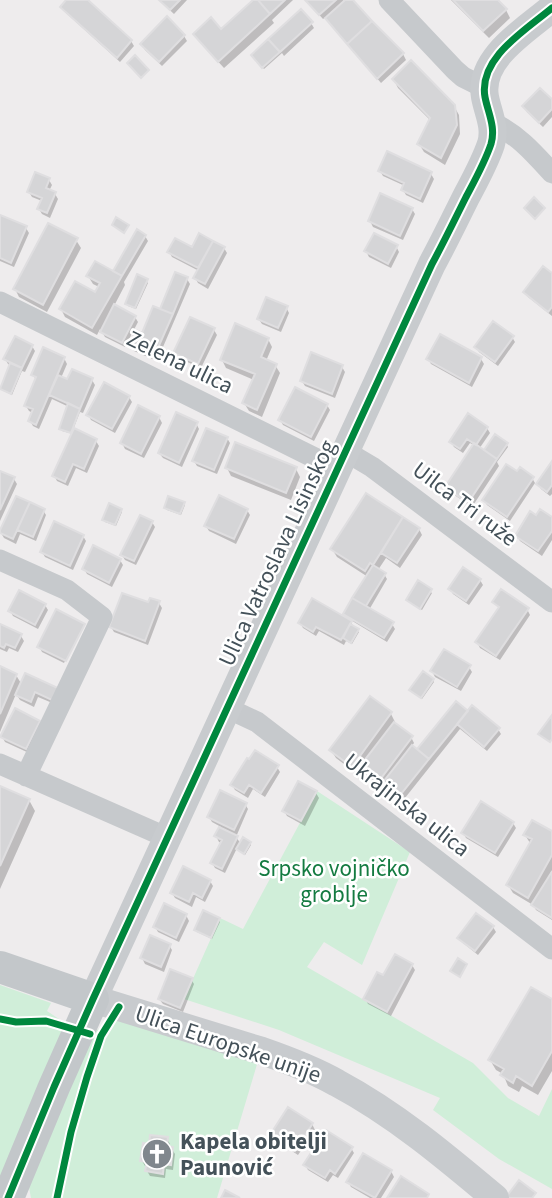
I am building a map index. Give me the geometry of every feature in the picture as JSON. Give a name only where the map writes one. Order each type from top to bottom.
[{"type":"main road","points":[[492,122],[483,87],[485,74],[493,60],[505,48],[552,8]]},
{"type":"main road","name":"Ulica Vatroslava Lisinskog","points":[[93,999],[432,264],[485,160],[492,140],[492,122]]},
{"type":"main road","points":[[0,967],[93,999],[8,1198]]},
{"type":"main road","name":"Ulica Europske unije","points":[[93,999],[262,1051],[335,1081],[404,1124],[495,1198]]},
{"type":"street","points":[[389,0],[455,70],[483,87]]},
{"type":"street","points":[[492,122],[523,142],[552,173]]},
{"type":"street","name":"Zelena ulica","points":[[0,302],[341,460]]},
{"type":"street","name":"Uilca Tri ruže","points":[[341,460],[372,467],[552,603]]},
{"type":"street","points":[[0,560],[67,590],[102,617],[26,776]]},
{"type":"street","name":"Ukrajinska ulica","points":[[227,708],[257,722],[552,949]]},
{"type":"street","points":[[0,764],[168,838]]},
{"type":"green space","name":"Srpsko vojničko groblje","points":[[317,791],[410,852],[362,965],[324,942],[307,967],[473,1063],[508,1098],[539,1116],[552,1089],[552,1189],[499,1159],[433,1110],[440,1098],[279,1030],[184,999],[220,918],[243,929]]},
{"type":"green space","points":[[0,985],[51,1003],[47,1011],[62,1021],[64,1031],[0,1190]]},
{"type":"green space","points":[[116,1020],[258,1061],[217,1198],[31,1198],[28,1182],[84,1039]]},
{"type":"building","points":[[66,0],[88,0],[132,40],[117,58],[60,7]]},
{"type":"building","points":[[159,0],[180,0],[170,10]]},
{"type":"building","points":[[253,0],[258,0],[270,14],[218,62],[193,34],[211,17],[221,29]]},
{"type":"building","points":[[258,0],[285,0],[270,14]]},
{"type":"building","points":[[305,0],[336,0],[319,15]]},
{"type":"building","points":[[345,0],[353,0],[372,21],[347,44],[325,18]]},
{"type":"building","points":[[453,0],[498,0],[507,9],[483,31]]},
{"type":"building","points":[[301,9],[313,22],[280,52],[268,39]]},
{"type":"building","points":[[167,16],[185,35],[159,62],[140,44]]},
{"type":"building","points":[[372,21],[404,53],[377,79],[347,44]]},
{"type":"building","points":[[268,39],[280,52],[262,68],[251,55]]},
{"type":"building","points":[[135,55],[149,70],[141,78],[127,63]]},
{"type":"building","points":[[411,60],[455,105],[457,125],[441,158],[417,144],[430,118],[392,79]]},
{"type":"building","points":[[540,88],[552,99],[552,109],[539,123],[522,106]]},
{"type":"building","points":[[387,151],[432,172],[420,199],[401,190],[404,183],[378,171]]},
{"type":"building","points":[[35,172],[50,178],[46,188],[56,192],[47,213],[37,209],[42,198],[27,192]]},
{"type":"building","points":[[380,193],[413,208],[400,236],[368,221]]},
{"type":"building","points":[[534,197],[545,208],[535,219],[524,208]]},
{"type":"building","points":[[0,215],[27,226],[11,263],[0,258]]},
{"type":"building","points":[[116,217],[129,225],[124,233],[112,225]]},
{"type":"building","points":[[48,223],[78,238],[43,305],[13,289]]},
{"type":"building","points":[[137,229],[146,235],[122,276],[113,271]]},
{"type":"building","points":[[199,233],[213,241],[198,268],[167,252],[175,238],[192,247]]},
{"type":"building","points":[[374,233],[398,245],[388,264],[364,251]]},
{"type":"building","points":[[213,241],[225,247],[205,284],[193,278]]},
{"type":"building","points":[[95,261],[122,276],[92,328],[59,309],[75,281],[95,292],[100,283],[86,276]]},
{"type":"building","points":[[543,266],[552,273],[552,307],[548,312],[523,292]]},
{"type":"building","points":[[175,272],[188,277],[173,314],[160,309]]},
{"type":"building","points":[[137,274],[148,279],[135,308],[125,304]]},
{"type":"building","points":[[266,297],[288,306],[278,328],[257,319]]},
{"type":"building","points":[[114,304],[136,316],[122,343],[100,332]]},
{"type":"building","points":[[153,306],[173,314],[154,357],[129,346],[136,330],[142,333]]},
{"type":"building","points":[[190,317],[215,328],[198,364],[173,353]]},
{"type":"building","points":[[493,321],[514,336],[495,362],[474,347]]},
{"type":"building","points":[[235,323],[269,338],[261,357],[277,364],[257,410],[242,403],[255,374],[220,360]]},
{"type":"building","points":[[440,334],[482,357],[469,383],[426,359]]},
{"type":"building","points":[[15,336],[33,345],[22,368],[3,359]]},
{"type":"building","points":[[43,347],[65,357],[36,425],[28,421],[33,409],[24,406],[36,377],[31,375]]},
{"type":"building","points":[[311,352],[343,365],[332,394],[300,381]]},
{"type":"building","points":[[10,363],[22,368],[11,394],[0,389]]},
{"type":"building","points":[[72,369],[93,378],[80,409],[49,395],[58,375],[67,379]]},
{"type":"building","points":[[104,382],[130,396],[112,429],[86,415]]},
{"type":"building","points":[[295,387],[328,404],[311,437],[278,420]]},
{"type":"building","points":[[68,403],[80,409],[71,433],[59,429]]},
{"type":"building","points":[[138,405],[160,416],[141,454],[120,443]]},
{"type":"building","points":[[176,412],[198,422],[179,463],[158,453]]},
{"type":"building","points":[[468,413],[488,427],[476,445],[467,439],[460,449],[449,442]]},
{"type":"building","points":[[74,428],[97,439],[84,469],[73,464],[65,482],[52,476]]},
{"type":"building","points":[[206,428],[228,437],[214,470],[192,461]]},
{"type":"building","points":[[495,434],[508,443],[497,459],[484,450]]},
{"type":"building","points":[[235,442],[297,467],[286,493],[225,468]]},
{"type":"building","points":[[474,443],[497,459],[468,503],[445,487]]},
{"type":"building","points":[[552,461],[552,485],[547,492],[536,484]]},
{"type":"building","points":[[506,464],[517,471],[520,467],[534,477],[507,517],[482,500]]},
{"type":"building","points":[[0,471],[15,477],[0,510]]},
{"type":"building","points":[[366,493],[403,517],[373,565],[370,563],[365,571],[330,549]]},
{"type":"building","points":[[219,495],[248,509],[234,539],[204,526]]},
{"type":"building","points":[[16,496],[30,502],[13,539],[0,533],[0,530]]},
{"type":"building","points":[[168,496],[185,502],[180,514],[164,508]]},
{"type":"building","points":[[30,502],[45,509],[33,537],[17,530]]},
{"type":"building","points":[[109,503],[122,509],[115,525],[102,520]]},
{"type":"building","points":[[540,509],[552,517],[552,531],[538,551],[515,536],[530,511],[536,515]]},
{"type":"building","points":[[140,515],[153,521],[134,561],[120,555]]},
{"type":"building","points":[[403,517],[420,528],[397,563],[381,553]]},
{"type":"building","points":[[54,521],[84,535],[70,566],[40,552]]},
{"type":"building","points":[[93,545],[121,559],[109,583],[82,569]]},
{"type":"building","points":[[373,565],[386,573],[366,606],[352,598]]},
{"type":"building","points":[[463,567],[481,579],[466,601],[448,589]]},
{"type":"building","points":[[418,580],[432,589],[420,609],[406,600]]},
{"type":"building","points":[[501,589],[529,608],[496,656],[475,642],[499,607],[492,602]]},
{"type":"building","points":[[19,590],[46,604],[35,625],[8,611]]},
{"type":"building","points":[[122,593],[148,602],[150,598],[160,601],[145,641],[109,627]]},
{"type":"building","points":[[312,598],[352,621],[341,640],[316,627],[313,632],[298,623]]},
{"type":"building","points":[[352,598],[394,622],[384,638],[343,614]]},
{"type":"building","points":[[56,609],[85,624],[66,661],[37,647]]},
{"type":"building","points":[[0,624],[22,634],[15,648],[6,644],[4,648],[0,646]]},
{"type":"building","points":[[350,624],[359,629],[351,643],[343,638]]},
{"type":"building","points":[[444,649],[471,665],[457,687],[430,671]]},
{"type":"building","points":[[0,666],[17,674],[0,714]]},
{"type":"building","points":[[423,671],[434,679],[421,698],[409,690]]},
{"type":"building","points":[[25,673],[60,689],[54,701],[35,692],[31,702],[15,695]]},
{"type":"building","points":[[370,696],[392,712],[352,767],[329,750]]},
{"type":"building","points":[[456,701],[468,711],[429,759],[417,749]]},
{"type":"building","points":[[472,705],[500,728],[484,747],[457,724]]},
{"type":"building","points":[[15,708],[40,721],[26,749],[0,737]]},
{"type":"building","points":[[552,715],[552,739],[550,742],[538,734]]},
{"type":"building","points":[[394,722],[413,736],[376,785],[357,770]]},
{"type":"building","points":[[412,745],[429,759],[397,799],[380,786]]},
{"type":"building","points":[[255,750],[279,765],[261,793],[249,785],[244,793],[230,785]]},
{"type":"building","points":[[298,781],[317,791],[301,821],[282,811]]},
{"type":"building","points":[[0,786],[30,799],[0,866]]},
{"type":"building","points":[[220,790],[247,803],[234,830],[207,817]]},
{"type":"building","points":[[481,801],[514,822],[495,853],[461,833]]},
{"type":"building","points":[[532,820],[552,831],[552,855],[528,898],[506,885],[532,839],[523,835]]},
{"type":"building","points":[[219,827],[238,836],[222,869],[210,863],[222,840],[214,836]]},
{"type":"building","points":[[243,837],[251,842],[244,854],[236,849]]},
{"type":"building","points":[[183,866],[211,880],[202,898],[193,893],[189,902],[170,893]]},
{"type":"building","points":[[552,874],[552,918],[531,905]]},
{"type":"building","points":[[164,903],[187,914],[176,938],[153,927]]},
{"type":"building","points":[[203,910],[220,918],[211,938],[194,930]]},
{"type":"building","points":[[476,913],[494,926],[475,951],[457,938]]},
{"type":"building","points":[[150,935],[171,944],[161,967],[140,958]]},
{"type":"building","points":[[395,954],[413,964],[387,1012],[363,999],[377,972],[383,975]]},
{"type":"building","points":[[458,958],[467,964],[460,977],[450,971]]},
{"type":"building","points":[[170,969],[193,978],[180,1008],[158,999]]},
{"type":"building","points":[[531,987],[552,999],[552,1051],[532,1086],[516,1076],[513,1083],[500,1075],[504,1069],[488,1060]]},
{"type":"building","points":[[288,1107],[313,1123],[295,1151],[270,1135]]},
{"type":"building","points":[[326,1130],[353,1147],[335,1174],[330,1170],[325,1178],[303,1165]]},
{"type":"building","name":"Kapela obitelji Paunović","points":[[150,1135],[168,1137],[167,1146],[173,1147],[171,1165],[164,1164],[163,1174],[145,1171],[147,1162],[140,1161],[143,1143],[149,1144]]},
{"type":"building","points":[[363,1153],[392,1170],[375,1198],[346,1182]]},
{"type":"building","points":[[401,1176],[429,1194],[427,1198],[387,1198]]},
{"type":"building","points":[[519,1180],[536,1193],[532,1198],[507,1196]]},
{"type":"building","points":[[225,1190],[240,1198],[221,1198]]},
{"type":"cycle path","points":[[8,1198],[93,999],[432,264],[486,157],[493,132],[485,97],[489,70],[506,46],[552,8]]},
{"type":"cycle path","points":[[57,1198],[71,1132],[87,1077],[101,1036],[119,1007]]},
{"type":"cycle path","points":[[0,1019],[16,1022],[46,1021],[90,1034]]},
{"type":"place","name":"Kapela obitelji Paunović","points":[[157,1154]]}]
